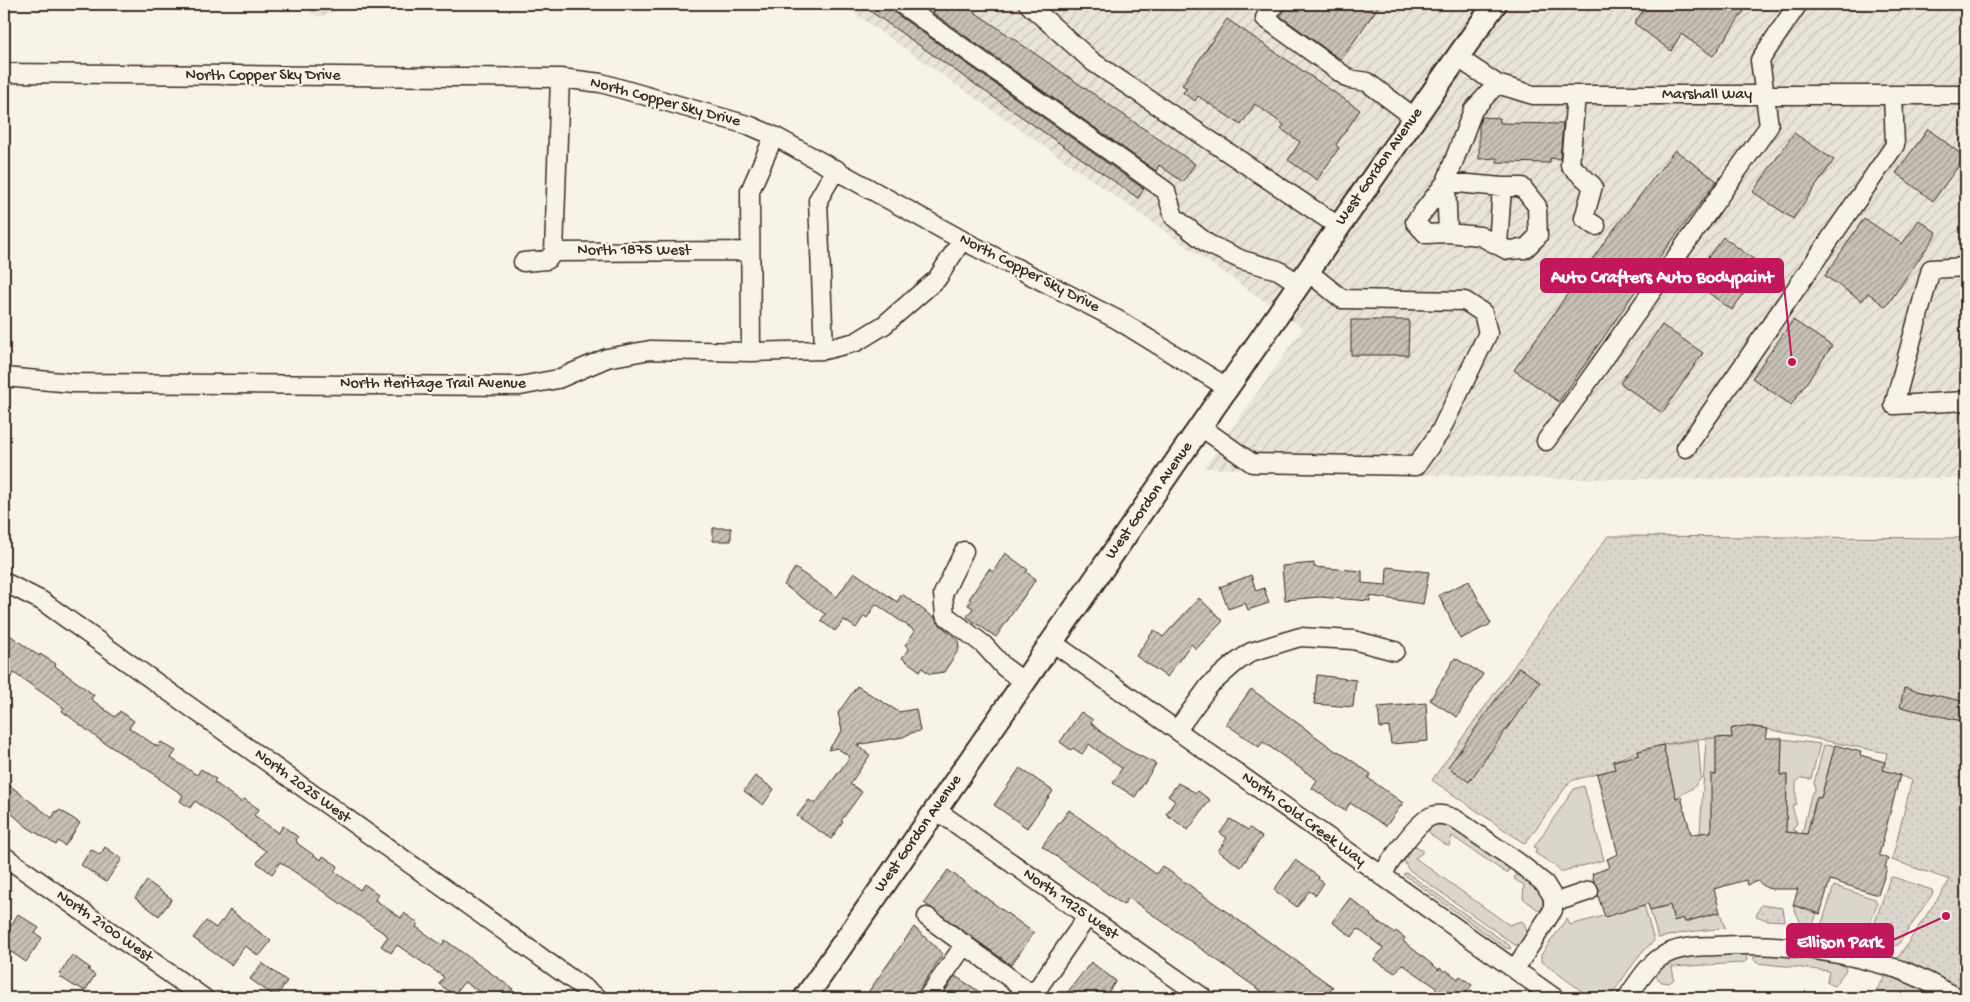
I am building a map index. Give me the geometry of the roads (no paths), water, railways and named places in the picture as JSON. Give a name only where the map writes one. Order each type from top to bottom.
[{"type":"main road","name":"West Gordon Avenue","points":[[805,998],[1228,388],[1338,226],[1495,4]]},
{"type":"street","points":[[900,4],[1166,191],[1174,217],[1208,244],[1242,260],[1303,277],[1342,299],[1465,301],[1483,313],[1488,333],[1440,432],[1416,466],[1252,464],[1201,427]]},
{"type":"street","points":[[1028,4],[1093,62],[1211,143],[1338,226]]},
{"type":"street","points":[[1275,4],[1265,18],[1349,79],[1367,82],[1415,118]]},
{"type":"street","points":[[1546,441],[1769,126],[1760,60],[1798,4]]},
{"type":"street","name":"Marshall Way","points":[[1457,57],[1497,84],[1533,95],[1966,95]]},
{"type":"street","name":"North Copper Sky Drive","points":[[4,73],[560,78],[600,83],[751,126],[774,136],[962,240],[1118,320],[1228,388]]},
{"type":"street","points":[[554,252],[560,78]]},
{"type":"street","points":[[1446,182],[1522,187],[1537,206],[1538,236],[1525,249],[1507,250],[1480,236],[1448,233],[1426,234],[1415,222],[1446,182],[1473,110],[1497,84]]},
{"type":"street","points":[[1576,95],[1570,165],[1593,186],[1584,218],[1596,226]]},
{"type":"street","points":[[1686,448],[1895,145],[1893,95]]},
{"type":"street","points":[[751,352],[750,191],[774,136]]},
{"type":"street","points":[[824,350],[818,200],[836,169]]},
{"type":"street","points":[[1446,182],[1448,233]]},
{"type":"street","points":[[1498,245],[1502,187]]},
{"type":"street","name":"North Heritage Trail Avenue","points":[[4,377],[73,383],[520,386],[558,379],[608,358],[650,350],[751,352],[824,350],[856,342],[884,325],[937,279],[962,240]]},
{"type":"street","name":"North 1875 West","points":[[523,262],[547,260],[554,252],[750,251]]},
{"type":"street","points":[[1966,267],[1931,269],[1894,405],[1966,401]]},
{"type":"street","points":[[964,552],[943,594],[945,615],[984,645],[1004,667],[1024,682]]},
{"type":"street","name":"North 2025 West","points":[[4,582],[42,601],[598,998]]},
{"type":"street","points":[[1177,730],[1209,686],[1251,652],[1300,637],[1353,640],[1395,651]]},
{"type":"street","name":"North Cold Creek Way","points":[[1052,642],[1555,998]]},
{"type":"street","name":"North 1925 West","points":[[936,810],[1204,998]]},
{"type":"street","points":[[1381,876],[1422,821],[1432,816],[1444,815],[1455,819],[1519,863],[1545,884],[1553,897],[1553,910],[1515,969]]},
{"type":"street","name":"North 2100 West","points":[[4,856],[204,998]]},
{"type":"street","points":[[1564,899],[1589,891]]},
{"type":"street","points":[[928,918],[965,944],[1032,997],[1087,917]]},
{"type":"street","points":[[927,998],[965,944]]},
{"type":"street","points":[[1632,991],[1659,957],[1682,948],[1750,944],[1814,949],[1863,959],[1902,970],[1959,998]]},
{"type":"place","name":"Auto Crafters Auto Bodypaint","points":[[1792,362]]},
{"type":"place","name":"Ellison Park","points":[[1946,916]]}]
